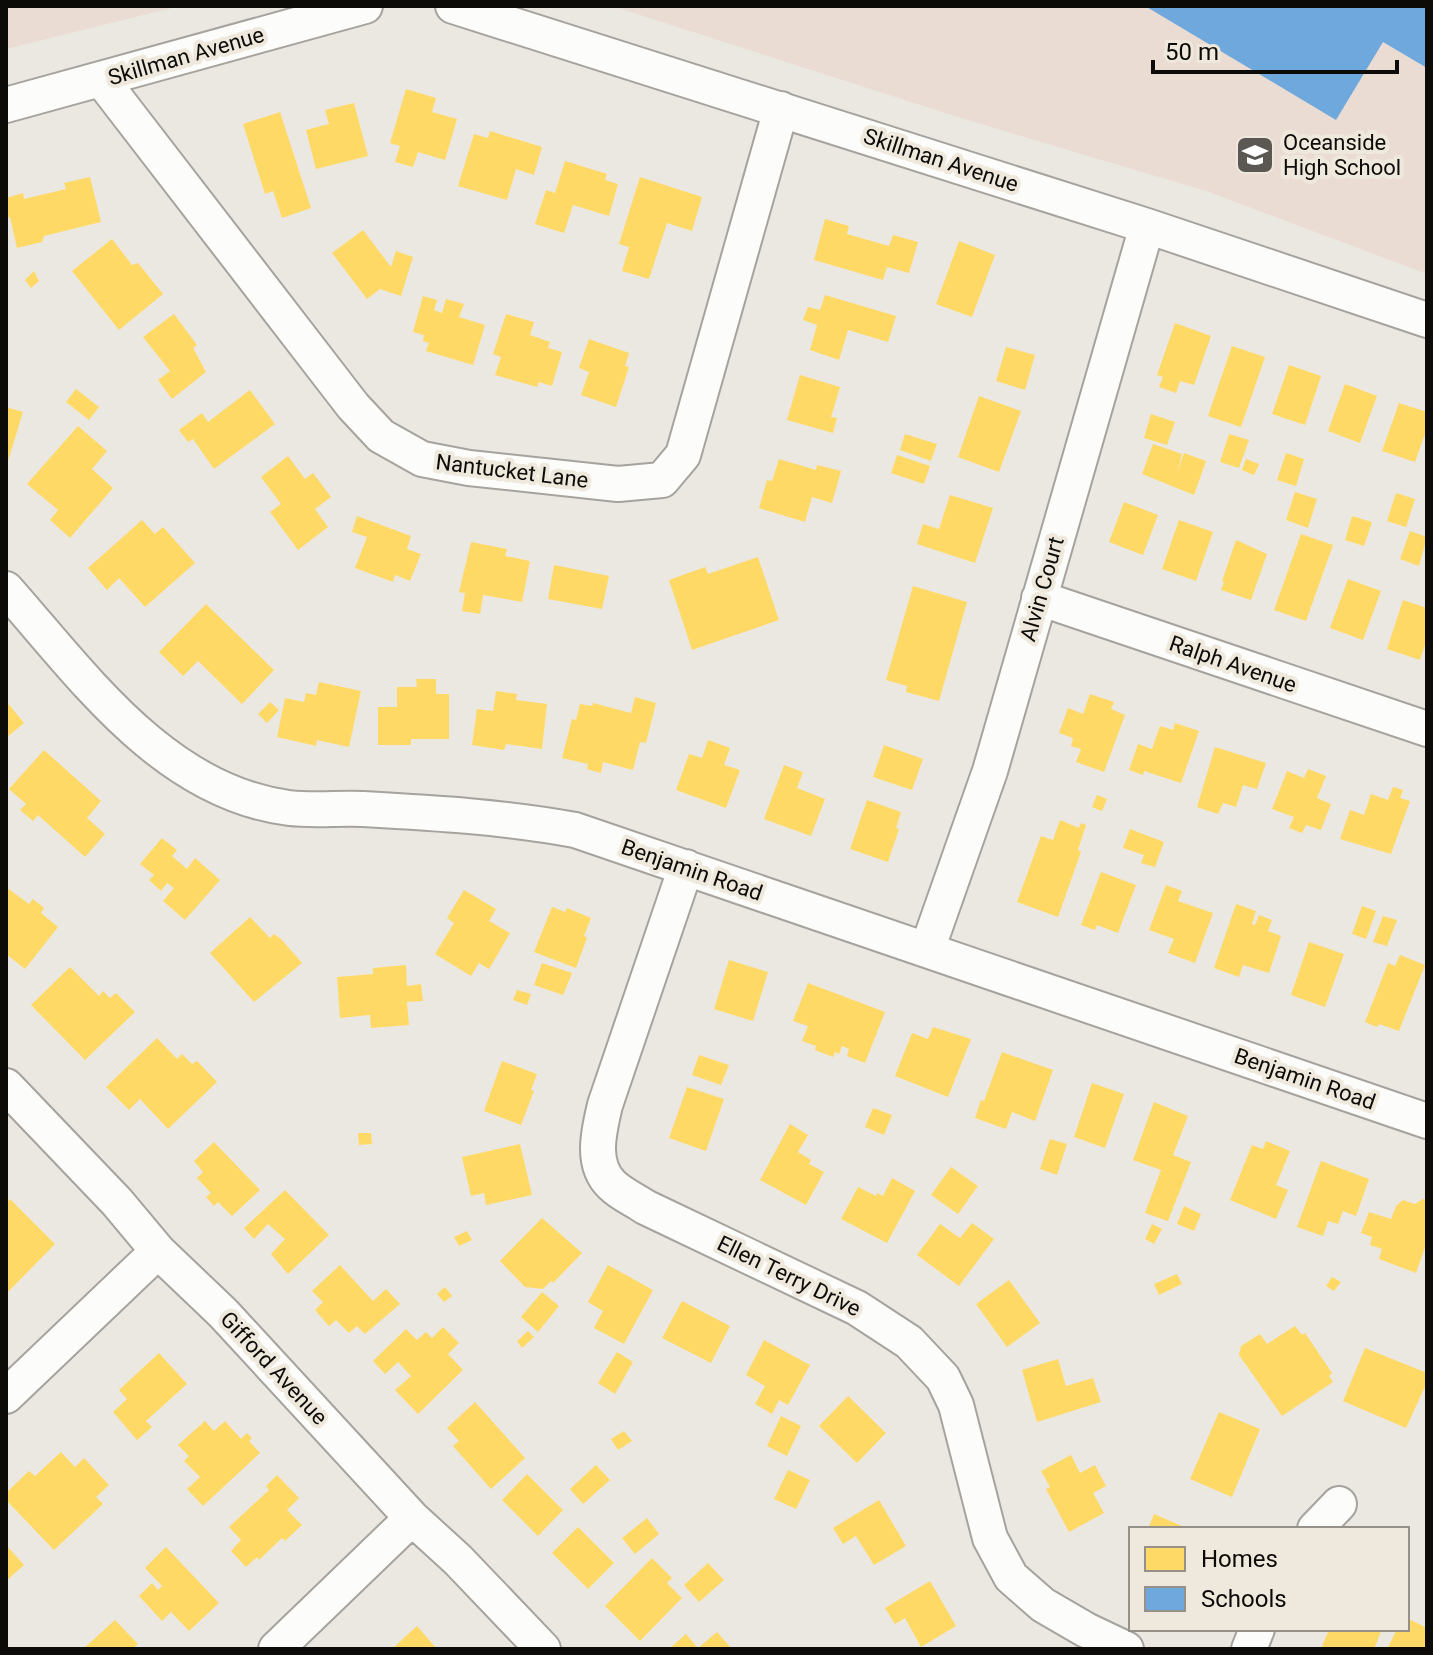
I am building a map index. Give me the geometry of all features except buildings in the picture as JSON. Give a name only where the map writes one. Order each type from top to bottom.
[{"type":"street","name":"Skillman Avenue","points":[[6,105],[365,6]]},
{"type":"street","name":"Skillman Avenue","points":[[453,6],[1147,226],[1427,320]]},
{"type":"street","name":"Nantucket Lane","points":[[101,79],[343,393],[381,436],[422,459],[469,468],[618,484],[662,480],[683,455],[781,109]]},
{"type":"street","name":"Alvin Court","points":[[927,950],[990,771],[1147,226]]},
{"type":"street","name":"Benjamin Road","points":[[6,589],[140,737],[193,774],[249,799],[289,808],[361,809],[528,821],[575,830],[1427,1121]]},
{"type":"street","name":"Ralph Avenue","points":[[1039,598],[1427,729]]},
{"type":"street","name":"Ellen Terry Drive","points":[[686,867],[605,1105],[596,1140],[603,1173],[613,1185],[645,1207],[857,1308],[909,1342],[943,1378],[956,1405],[990,1538],[1011,1577],[1043,1605],[1126,1649]]},
{"type":"street","name":"Gifford Avenue","points":[[6,1086],[117,1202],[158,1251],[223,1313],[412,1518],[458,1560],[543,1649]]},
{"type":"street","points":[[6,1396],[158,1251]]},
{"type":"street","points":[[1317,1527],[1339,1504]]},
{"type":"street","points":[[276,1649],[412,1518]]},
{"type":"shaded area","points":[[6,6],[180,6],[6,49]]},
{"type":"shaded area","name":"Oceanside High School","points":[[612,6],[1427,6],[1427,274],[1206,191],[961,118]]},
{"type":"place","name":"Oceanside High School","points":[[1255,155]]}]
